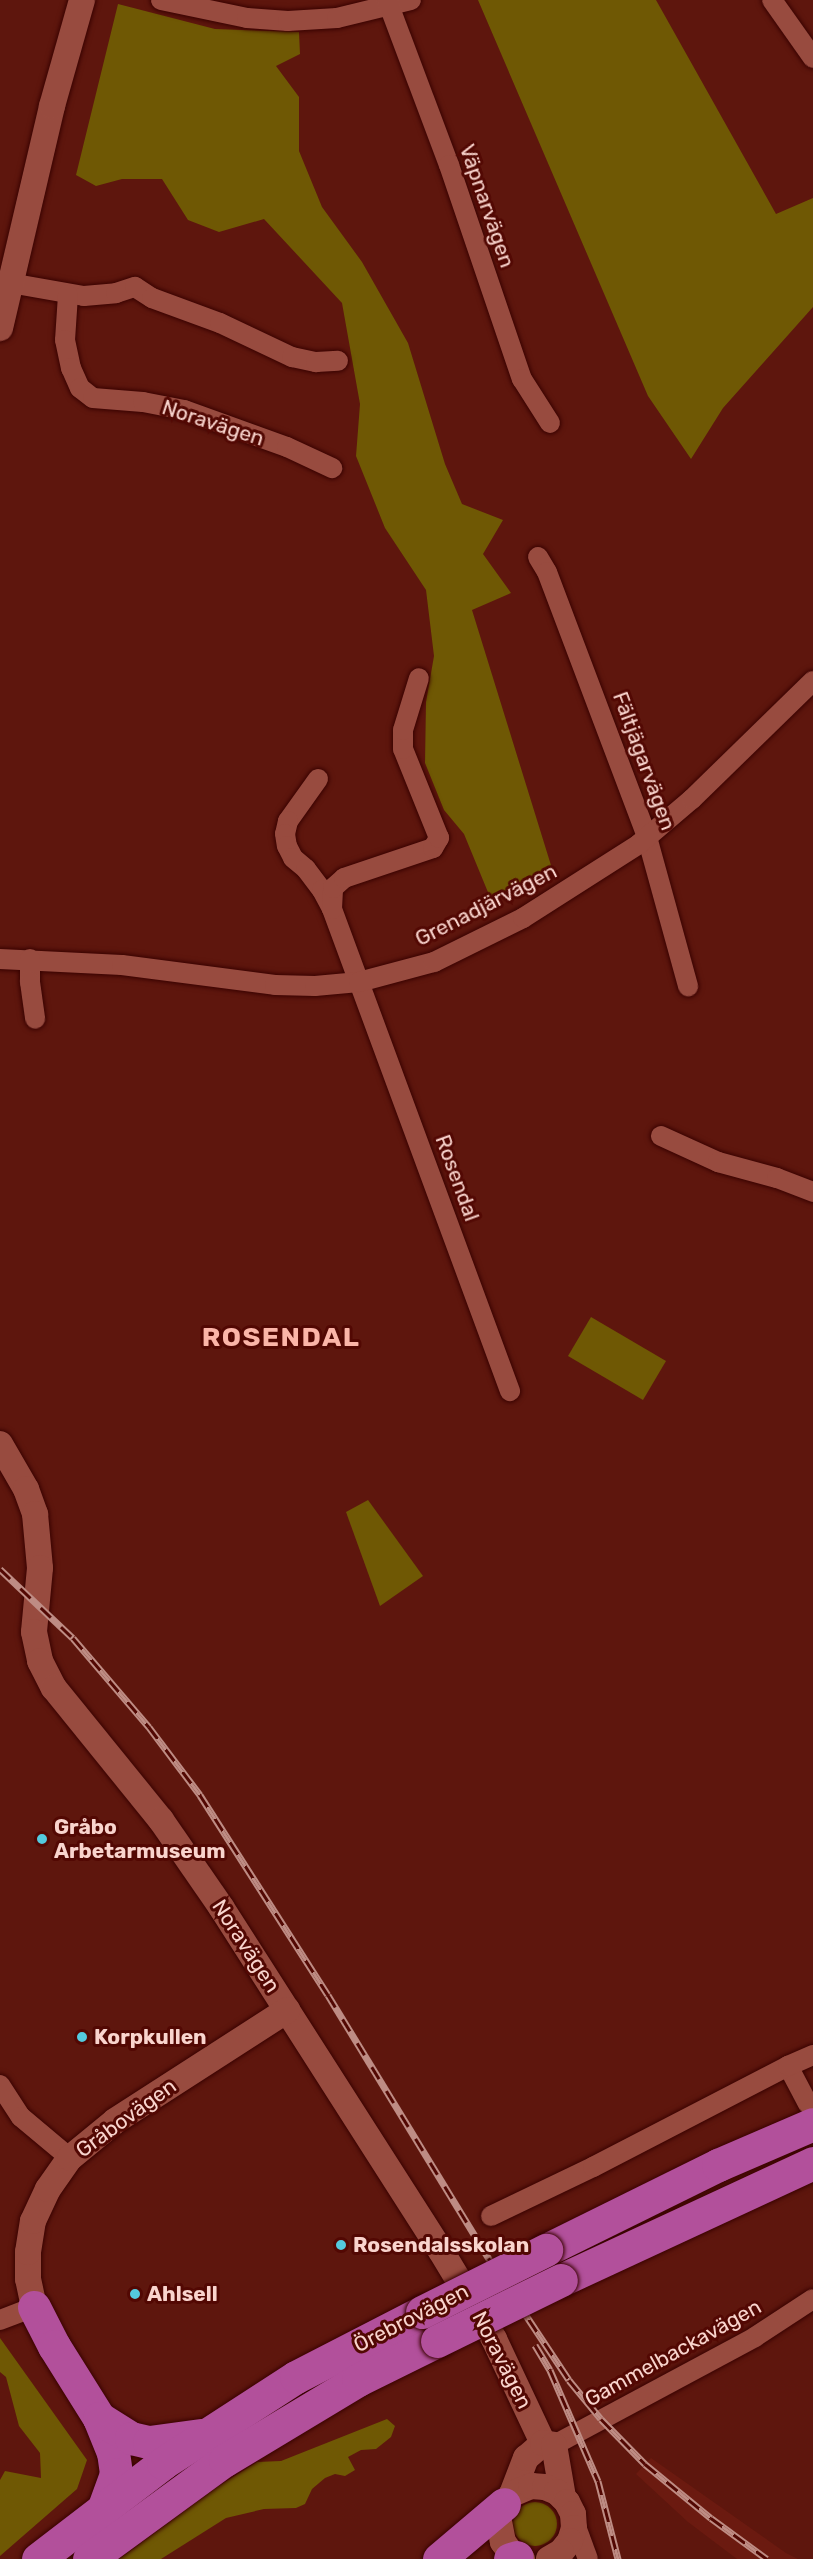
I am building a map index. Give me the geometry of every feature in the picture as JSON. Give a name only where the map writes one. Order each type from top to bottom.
[{"type":"highway","name":"Örebrovägen","points":[[38,2559],[105,2505],[206,2435],[296,2377],[718,2165],[810,2114]]},
{"type":"highway","name":"Örebrovägen","points":[[89,2559],[113,2548],[216,2467],[358,2380],[561,2280],[813,2163]]},
{"type":"highway","points":[[34,2307],[54,2346],[99,2418],[117,2468],[105,2505]]},
{"type":"highway","points":[[99,2418],[131,2438],[149,2442],[206,2435]]},
{"type":"highway","points":[[439,2559],[508,2499]]},
{"type":"street","points":[[0,328],[52,106],[82,0]]},
{"type":"street","points":[[161,0],[247,18],[288,21],[337,18],[388,3],[411,0]]},
{"type":"street","points":[[772,0],[813,58]]},
{"type":"street","name":"Väpnarvägen","points":[[388,3],[449,165],[522,379],[550,423]]},
{"type":"street","points":[[10,283],[68,295],[116,293],[135,287],[152,298],[220,323],[292,357],[316,362],[338,361]]},
{"type":"street","name":"Noravägen","points":[[68,295],[65,340],[71,368],[80,388],[93,398],[143,402],[184,410],[287,447],[332,468]]},
{"type":"street","name":"Fältjägarvägen","points":[[538,558],[547,572],[647,837],[687,986]]},
{"type":"street","points":[[332,909],[333,888],[344,878],[433,848],[439,838],[403,749],[403,730],[419,678]]},
{"type":"street","name":"Grenadjärvägen","points":[[0,959],[122,965],[275,985],[315,986],[359,982],[434,962],[523,918],[647,837],[692,799],[813,681]]},
{"type":"street","name":"Rosendal","points":[[318,779],[288,821],[285,834],[293,858],[306,869],[322,890],[332,909],[510,1391]]},
{"type":"street","points":[[30,959],[30,982],[35,1019]]},
{"type":"street","points":[[661,1136],[718,1162],[777,1178],[813,1192]]},
{"type":"street","name":"Noravägen","points":[[0,1444],[26,1489],[35,1514],[40,1568],[34,1632],[40,1660],[54,1688],[188,1858],[441,2251],[494,2339],[549,2444],[563,2497],[574,2521]]},
{"type":"street","name":"Gråbovägen","points":[[34,2307],[28,2279],[33,2221],[48,2189],[70,2158],[115,2121],[287,2010]]},
{"type":"street","points":[[491,2216],[813,2055]]},
{"type":"street","points":[[788,2066],[810,2114]]},
{"type":"street","points":[[0,2085],[21,2116],[70,2158]]},
{"type":"street","name":"Gammelbackavägen","points":[[549,2444],[755,2337],[813,2299]]},
{"type":"street","points":[[0,2320],[34,2307]]},
{"type":"street","points":[[516,2558],[506,2548],[500,2536],[498,2517],[526,2458],[549,2444]]},
{"type":"street","points":[[508,2499],[531,2486],[552,2489],[563,2497]]},
{"type":"street","points":[[549,2559],[561,2552],[570,2541],[574,2521]]},
{"type":"street","points":[[574,2521],[588,2559]]},
{"type":"shaded area","points":[[478,0],[656,0],[776,214],[813,198],[813,307],[723,408],[691,459],[648,396]]},
{"type":"shaded area","points":[[118,4],[215,29],[299,32],[300,54],[276,66],[299,97],[299,151],[322,207],[362,262],[408,343],[445,464],[462,504],[503,520],[483,554],[511,593],[472,610],[554,875],[492,902],[464,834],[444,810],[425,763],[426,702],[434,656],[426,590],[385,528],[356,456],[360,404],[342,303],[264,219],[219,232],[188,220],[162,179],[122,179],[96,186],[76,175]]},
{"type":"shaded area","points":[[591,1317],[666,1361],[643,1400],[568,1356]]},
{"type":"shaded area","points":[[368,1500],[423,1576],[380,1606],[346,1512]]},
{"type":"shaded area","points":[[0,2338],[87,2460],[77,2489],[0,2556],[0,2480],[5,2471],[41,2478],[40,2453],[19,2426],[6,2377],[0,2372]]},
{"type":"shaded area","points":[[387,2419],[395,2426],[391,2437],[376,2449],[361,2450],[348,2457],[355,2470],[345,2476],[335,2474],[325,2478],[312,2489],[305,2504],[296,2508],[264,2509],[226,2518],[161,2559],[119,2559],[217,2487],[257,2462],[281,2461]]},
{"type":"shaded area","points":[[651,2458],[786,2553],[798,2559],[737,2559],[688,2522],[636,2474]]},
{"type":"shaded area","points":[[535,2502],[550,2509],[557,2524],[550,2539],[535,2546],[520,2539],[513,2524],[520,2509]]},
{"type":"railway","points":[[0,1569],[73,1638],[149,1727],[200,1795],[328,1995],[498,2273],[569,2380],[601,2419],[645,2464],[711,2518],[767,2559]]},
{"type":"railway","points":[[535,2345],[550,2370],[598,2481],[618,2559]]},
{"type":"place","name":"Gråbo Arbetarmuseum","points":[[42,1839]]},
{"type":"place","name":"Korpkullen","points":[[82,2037]]},
{"type":"place","name":"Rosendalsskolan","points":[[341,2245]]},
{"type":"place","name":"Ahlsell","points":[[135,2294]]},
{"type":"district","name":"ROSENDAL","points":[[281,1338]]}]
